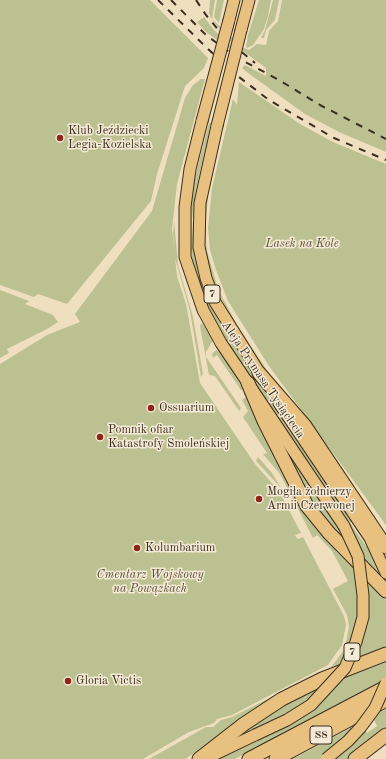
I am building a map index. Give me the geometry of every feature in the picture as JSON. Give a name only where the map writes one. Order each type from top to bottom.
[{"type":"highway","points":[[259,373],[305,426],[386,547]]},
{"type":"highway","points":[[248,382],[264,421],[307,506],[329,533],[386,591]]},
{"type":"highway","points":[[199,759],[244,724],[282,699],[322,679],[386,654]]},
{"type":"highway","name":"S8","points":[[249,759],[386,687]]},
{"type":"highway","name":"S8","points":[[276,759],[386,700]]},
{"type":"highway","points":[[355,759],[386,735]]},
{"type":"main road","name":"Aleja Prymasa Tysiąclecia","points":[[205,759],[287,720],[311,705],[345,668],[356,642],[363,617],[363,595],[358,556],[344,526],[211,327],[203,310],[185,257],[185,207],[190,169],[234,0]]},
{"type":"main road","name":"Aleja Prymasa Tysiąclecia","points":[[249,0],[217,126],[200,203],[199,247],[206,278],[215,302],[259,373],[355,518],[370,538],[386,572]]},
{"type":"main road","points":[[326,759],[348,741],[361,727],[375,708],[386,684]]},
{"type":"green space","name":"Klub Jeździecki Legia-Kozielska","points":[[0,0],[150,0],[208,58],[204,68],[185,86],[157,174],[151,201],[67,304],[38,294],[34,297],[0,285]]},
{"type":"green space","points":[[210,0],[215,0],[212,19],[242,47],[249,50],[257,44],[266,45],[269,31],[278,21],[282,0],[386,0],[386,152],[339,132],[305,114],[242,68],[245,65],[266,76],[266,68],[232,43],[211,18],[209,13]]},
{"type":"green space","points":[[217,0],[224,0],[219,23],[214,17]]},
{"type":"green space","points":[[259,0],[271,0],[268,16],[264,29],[253,45],[247,48],[248,35]]},
{"type":"green space","points":[[273,0],[279,0],[275,20],[266,30],[264,38],[261,38],[265,30]]},
{"type":"green space","points":[[204,17],[214,30],[245,60],[206,32],[197,22]]},
{"type":"green space","name":"Cmentarz Wojskowy na Powązkach","points":[[201,79],[205,79],[177,184],[172,229],[177,276],[186,304],[200,383],[255,464],[279,491],[301,533],[295,535],[298,539],[303,537],[344,616],[346,625],[342,645],[328,665],[232,715],[217,719],[214,723],[189,732],[143,759],[0,759],[0,364],[47,335],[80,322],[75,314],[152,211],[185,98],[193,85]]},
{"type":"green space","name":"Lasek na Kole","points":[[239,82],[300,124],[333,142],[386,164],[386,525],[269,366],[228,301],[216,270],[210,250],[208,228],[212,188],[233,99],[237,105]]},
{"type":"green space","points":[[209,123],[211,123],[196,189],[192,220],[194,253],[199,278],[206,296],[223,329],[352,521],[350,523],[221,332],[203,297],[194,269],[191,252],[190,216],[194,181]]},
{"type":"green space","points":[[209,186],[205,224],[206,204]]},
{"type":"green space","points":[[174,220],[178,265],[193,317],[203,374],[201,377],[190,311],[175,258],[173,234]]},
{"type":"green space","points":[[205,230],[207,251],[218,289],[236,323],[266,369],[303,418],[261,365],[235,325],[217,290],[211,273],[206,250]]},
{"type":"green space","points":[[0,290],[29,301],[25,304],[53,315],[58,322],[7,349],[9,353],[0,358]]},
{"type":"green space","points":[[202,323],[213,340],[206,352],[206,357],[241,408],[239,411],[215,376],[209,375],[200,326]]},
{"type":"green space","points":[[216,350],[220,352],[226,360],[243,389],[241,390],[217,355],[213,358],[212,354]]},
{"type":"green space","points":[[243,393],[245,393],[337,552],[386,600],[386,648],[331,667],[345,649],[349,626],[347,615],[333,589],[348,581],[332,551],[317,535],[313,538],[280,474],[263,454],[267,453],[243,417],[248,411],[242,400],[246,397]]},
{"type":"green space","points":[[269,421],[340,529],[344,541],[312,504]]},
{"type":"green space","points":[[258,457],[272,473],[281,488],[256,461]]},
{"type":"green space","points":[[350,523],[368,549],[380,577],[365,562]]},
{"type":"green space","points":[[386,657],[386,679],[235,759],[219,759],[257,740],[252,731],[216,748],[248,726],[321,685]]},
{"type":"green space","points":[[289,688],[239,720],[205,747],[185,759],[149,759],[206,727],[213,727],[221,720],[232,717]]},
{"type":"green space","points":[[386,709],[386,730],[348,759],[293,759],[360,723],[367,733],[377,726],[372,716]]},
{"type":"railway","points":[[158,0],[239,77],[269,100],[334,138],[386,160]]},
{"type":"railway","points":[[171,0],[206,35],[236,57],[279,80],[320,105],[386,139]]},
{"type":"railway","points":[[196,0],[206,15],[226,39],[255,63]]},
{"type":"place","name":"Klub Jeździecki Legia-Kozielska","points":[[60,138]]},
{"type":"place","name":"Ossuarium","points":[[151,408]]},
{"type":"place","name":"Pomnik ofiar Katastrofy Smoleńskiej","points":[[100,437]]},
{"type":"place","name":"Mogiła żołnierzy Armii Czerwonej","points":[[259,499]]},
{"type":"place","name":"Kolumbarium","points":[[137,548]]},
{"type":"place","name":"Gloria Victis","points":[[68,681]]}]
